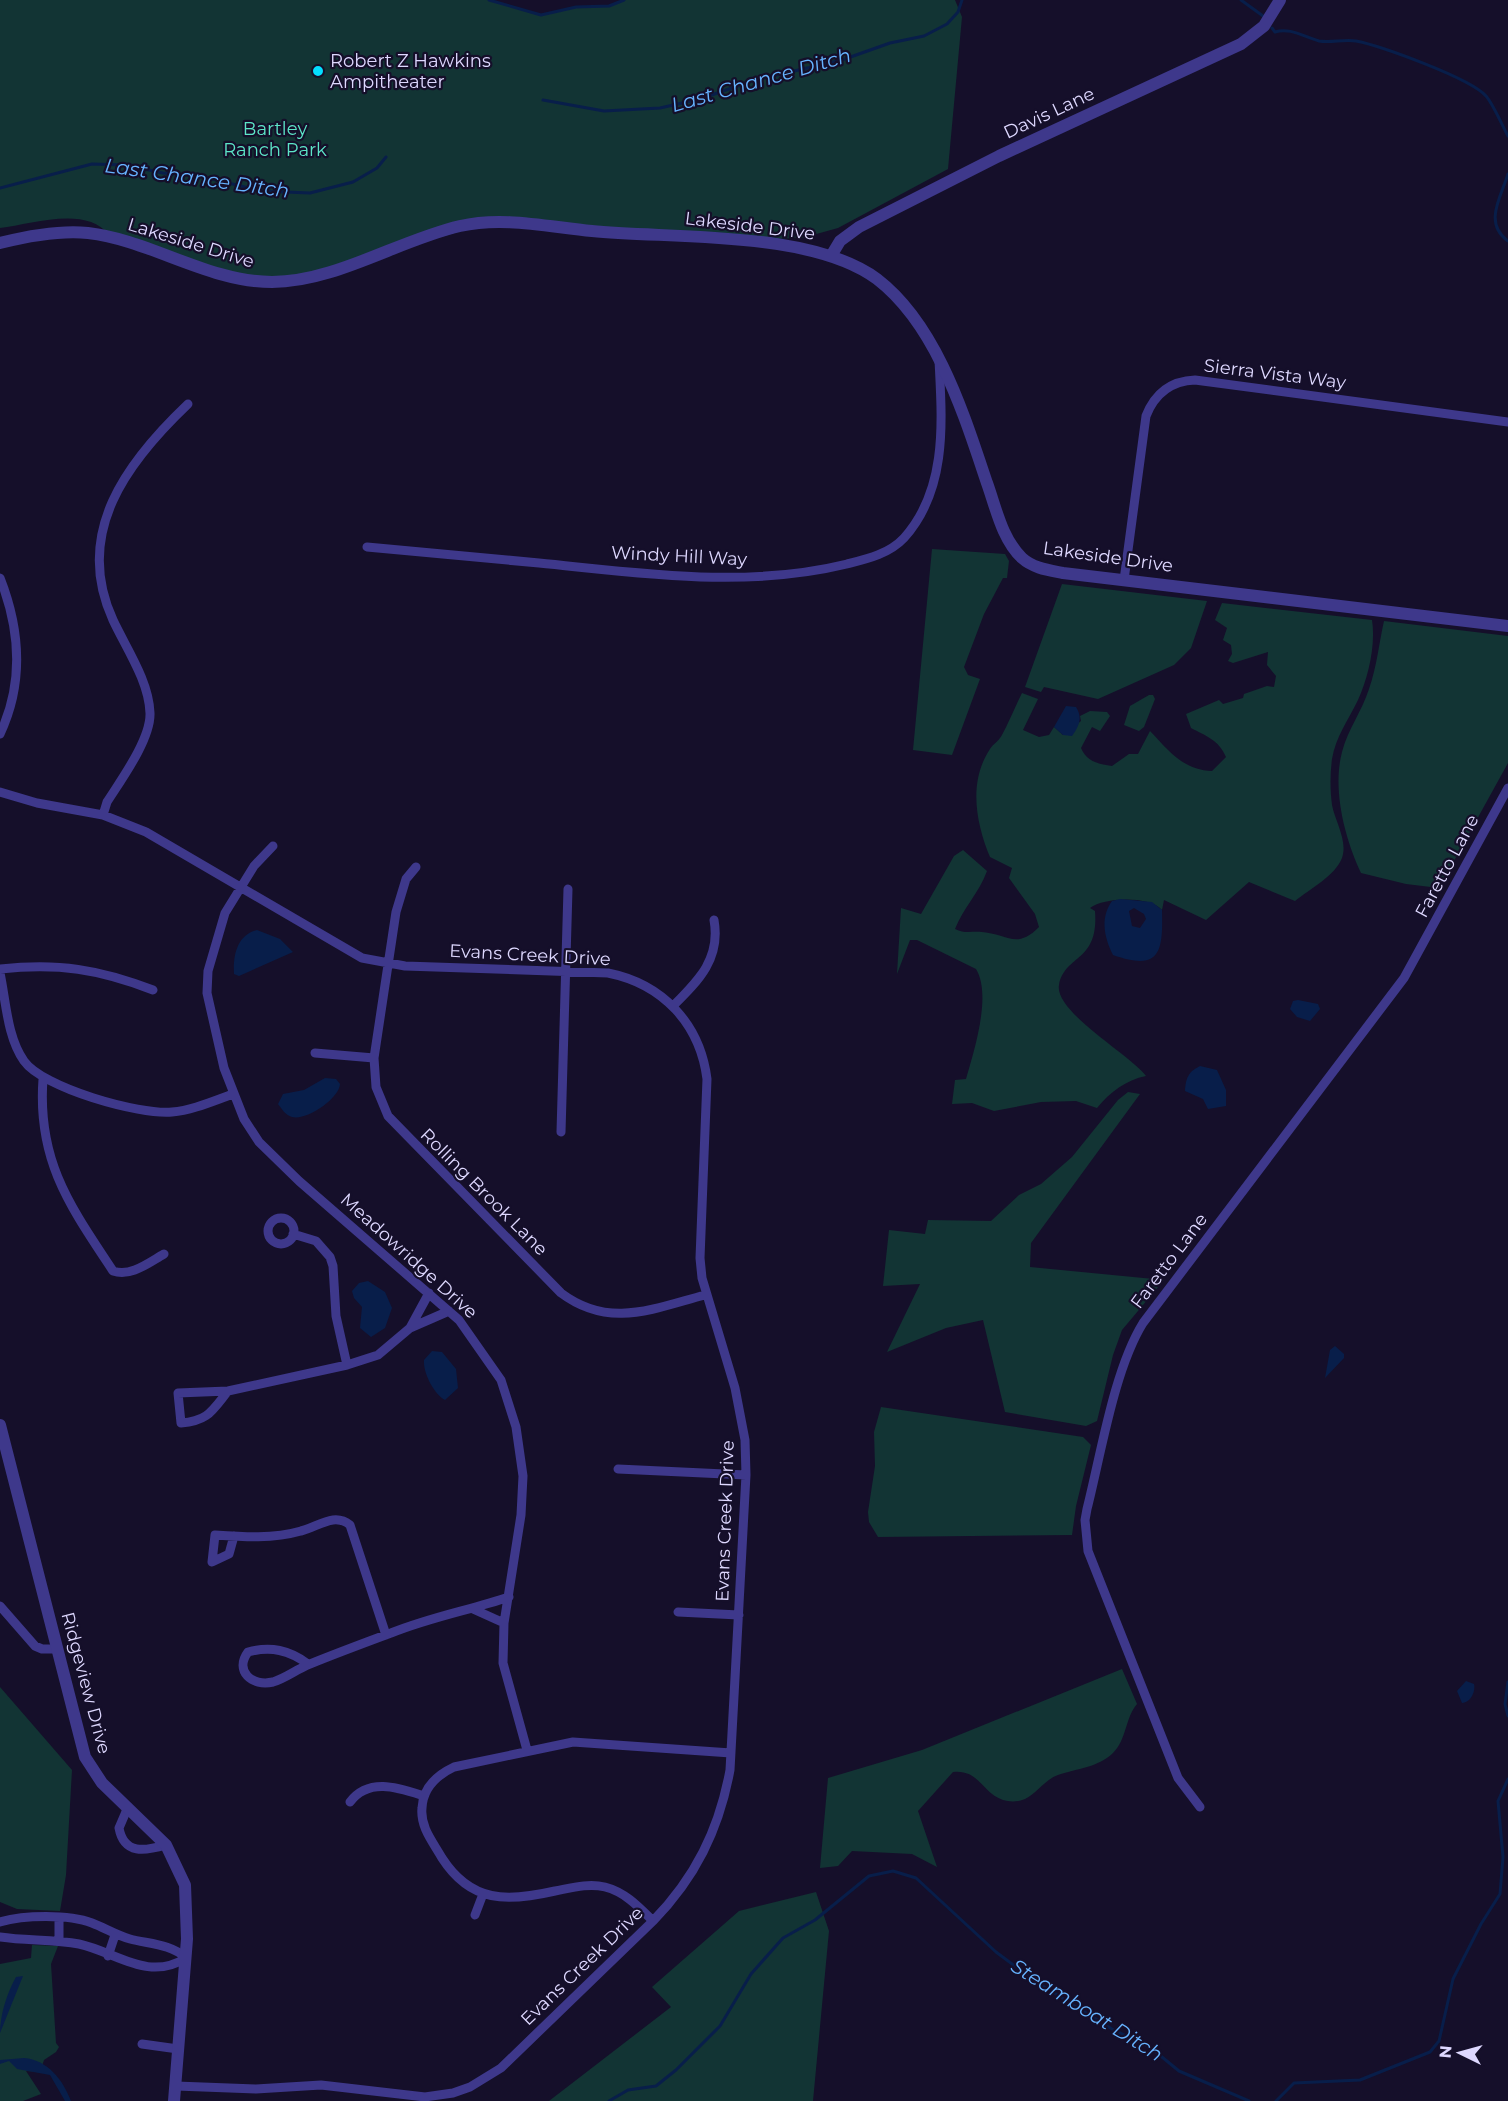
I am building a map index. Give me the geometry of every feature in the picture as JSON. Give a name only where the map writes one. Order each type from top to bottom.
[{"type":"street","name":"Davis Lane","points":[[831,256],[840,241],[859,226],[992,160],[1240,44],[1264,26],[1280,0]]},
{"type":"street","name":"Lakeside Drive","points":[[0,243],[56,233],[88,233],[228,275],[272,282],[312,276],[445,230],[485,222],[716,238],[805,249],[858,267],[886,287],[910,314],[939,359],[956,395],[1000,521],[1020,555],[1032,565],[1050,571],[1508,626]]},
{"type":"street","name":"Windy Hill Way","points":[[367,547],[704,578],[797,573],[834,567],[878,555],[897,544],[910,530],[925,502],[935,474],[943,430],[939,359]]},
{"type":"street","name":"Sierra Vista Way","points":[[1124,580],[1146,416],[1156,396],[1174,383],[1196,380],[1508,422]]},
{"type":"street","points":[[104,815],[107,802],[149,728],[150,713],[140,678],[111,615],[101,584],[98,546],[102,526],[116,493],[139,456],[160,430],[188,404]]},
{"type":"street","points":[[0,578],[15,626],[17,666],[9,710],[0,734]]},
{"type":"street","name":"Faretto Lane","points":[[1200,1808],[1178,1778],[1088,1551],[1085,1520],[1123,1367],[1134,1336],[1143,1323],[1404,978],[1508,788]]},
{"type":"street","points":[[0,792],[38,803],[104,815],[146,832],[236,885]]},
{"type":"street","name":"Meadowridge Drive","points":[[273,846],[236,885],[225,912],[208,971],[207,983],[221,1058],[244,1119],[259,1142],[448,1311],[472,1336],[501,1380],[516,1427],[523,1476],[522,1498],[504,1623],[503,1663],[527,1750]]},
{"type":"street","name":"Rolling Brook Lane","points":[[416,867],[406,879],[401,892],[374,1058],[375,1080],[381,1102],[397,1127],[566,1297],[584,1308],[613,1315],[641,1312],[705,1295]]},
{"type":"street","name":"Evans Creek Drive","points":[[176,2086],[256,2089],[321,2085],[435,2099],[470,2087],[501,2068],[653,1922],[687,1881],[711,1839],[726,1793],[731,1753],[746,1476],[741,1414],[705,1295],[700,1258],[707,1079],[705,1062],[693,1032],[673,1006],[653,990],[624,976],[566,971],[388,964],[345,950],[236,885]]},
{"type":"street","points":[[561,1132],[568,889]]},
{"type":"street","points":[[673,1006],[696,983],[711,961],[716,933],[714,920]]},
{"type":"street","points":[[153,990],[82,968],[34,966],[0,971],[18,1053],[43,1079],[138,1110],[155,1112],[189,1109],[233,1094]]},
{"type":"street","points":[[315,1053],[374,1058]]},
{"type":"street","points":[[43,1079],[42,1124],[51,1165],[68,1203],[112,1271],[122,1275],[164,1254]]},
{"type":"street","points":[[293,1234],[316,1240],[330,1257],[337,1327],[347,1365]]},
{"type":"street","points":[[410,1328],[429,1293]]},
{"type":"street","points":[[228,1391],[208,1416],[197,1422],[181,1423],[178,1393],[228,1391],[347,1365],[378,1355],[410,1328],[448,1311]]},
{"type":"street","name":"Ridgeview Drive","points":[[0,1425],[85,1757],[102,1783],[166,1845],[182,1875],[187,1897],[186,1958],[174,2101]]},
{"type":"street","points":[[618,1469],[746,1476]]},
{"type":"street","points":[[234,1536],[281,1536],[302,1531],[334,1518],[343,1519],[350,1525],[386,1635]]},
{"type":"street","points":[[308,1664],[296,1656],[267,1648],[248,1652],[242,1666],[248,1678],[272,1682],[308,1664],[452,1611],[473,1609],[509,1597]]},
{"type":"street","points":[[0,1605],[35,1646],[42,1649],[57,1649]]},
{"type":"street","points":[[473,1609],[504,1623]]},
{"type":"street","points":[[678,1612],[739,1616]]},
{"type":"street","points":[[653,1922],[630,1899],[605,1887],[578,1886],[512,1899],[483,1894],[471,1888],[454,1874],[429,1836],[422,1818],[424,1796],[435,1779],[454,1767],[573,1742],[597,1741],[731,1753]]},
{"type":"street","points":[[350,1802],[357,1793],[369,1787],[399,1788],[424,1796]]},
{"type":"street","points":[[128,1807],[119,1827],[123,1841],[143,1851],[166,1845]]},
{"type":"street","points":[[475,1915],[483,1894]]},
{"type":"street","points":[[0,1922],[15,1917],[59,1918],[90,1923],[115,1935],[173,1948],[186,1958],[172,1966],[152,1968],[108,1956],[93,1948],[59,1941],[0,1937]]},
{"type":"street","points":[[59,1918],[59,1941]]},
{"type":"street","points":[[108,1956],[115,1935]]},
{"type":"street","points":[[142,2044],[178,2049]]},
{"type":"green space","name":"Bartley Ranch Park","points":[[0,0],[489,0],[541,15],[576,7],[609,6],[624,0],[955,0],[962,17],[948,169],[838,228],[802,238],[745,239],[506,218],[301,278],[248,278],[109,235],[99,226],[87,221],[58,219],[0,228]]},
{"type":"green space","points":[[932,549],[1005,554],[1009,561],[1007,578],[1003,578],[984,614],[964,667],[968,675],[980,679],[952,755],[913,750]]},
{"type":"green space","points":[[1062,584],[1207,601],[1191,648],[1174,665],[1098,699],[1044,687],[1041,692],[1025,687]]},
{"type":"green space","points":[[1222,603],[1372,620],[1372,650],[1365,682],[1339,736],[1332,759],[1330,782],[1332,805],[1343,845],[1339,865],[1295,901],[1249,882],[1206,920],[1164,900],[1162,910],[1156,905],[1138,900],[1116,900],[1090,908],[1095,911],[1092,940],[1081,956],[1062,975],[1059,985],[1061,996],[1081,1020],[1146,1076],[1132,1080],[1119,1088],[1097,1108],[1076,1101],[1041,1102],[994,1111],[972,1103],[952,1104],[955,1080],[966,1079],[977,1039],[982,1008],[980,980],[976,969],[917,940],[910,940],[897,974],[901,908],[921,914],[954,856],[963,850],[987,871],[955,929],[1018,939],[1031,934],[1039,927],[1035,914],[1009,878],[1012,868],[990,857],[981,830],[976,803],[983,762],[991,747],[1002,735],[1022,693],[1038,699],[1023,730],[1039,737],[1049,735],[1054,727],[1063,735],[1081,721],[1080,716],[1090,711],[1107,712],[1110,716],[1100,731],[1092,727],[1081,748],[1094,762],[1112,766],[1129,754],[1138,754],[1150,731],[1177,758],[1193,767],[1212,771],[1226,757],[1216,742],[1191,728],[1186,714],[1219,700],[1223,704],[1243,698],[1244,694],[1267,686],[1274,687],[1276,676],[1267,665],[1268,652],[1233,663],[1228,661],[1232,654],[1231,645],[1223,640],[1227,628],[1215,620]]},
{"type":"green space","points":[[1384,621],[1508,636],[1508,763],[1439,888],[1406,884],[1361,873],[1345,830],[1339,798],[1339,767],[1348,736],[1369,689]]},
{"type":"green space","points":[[1153,695],[1155,699],[1144,727],[1139,731],[1124,725],[1130,706]]},
{"type":"green space","points":[[1128,1092],[1140,1094],[1031,1243],[1030,1267],[1164,1280],[1122,1330],[1113,1355],[1097,1421],[1086,1426],[1005,1412],[983,1320],[946,1328],[887,1352],[920,1284],[883,1286],[889,1230],[925,1234],[928,1220],[991,1221],[1019,1195],[1041,1184],[1072,1157],[1118,1100]]},
{"type":"green space","points":[[881,1407],[1083,1437],[1091,1445],[1076,1506],[1072,1535],[878,1537],[869,1522],[868,1512],[875,1466],[874,1432]]},
{"type":"green space","points":[[1122,1669],[1137,1704],[1118,1747],[1107,1758],[1094,1765],[1054,1777],[1025,1799],[1017,1801],[996,1797],[969,1774],[953,1772],[918,1811],[937,1867],[912,1854],[852,1851],[838,1866],[820,1868],[828,1778],[922,1750]]},
{"type":"green space","points":[[0,1687],[72,1770],[66,1875],[60,1911],[17,1909],[0,1902]]},
{"type":"green space","points":[[816,1892],[829,1931],[813,2101],[549,2101],[671,2007],[652,1987],[739,1911]]},
{"type":"green space","points":[[32,1945],[58,1946],[51,1964],[56,2043],[59,2047],[56,2052],[44,2060],[40,2072],[26,2071],[41,2094],[23,2101],[0,2101],[0,1964],[31,1958]]},
{"type":"water","points":[[1066,706],[1076,707],[1080,718],[1072,736],[1063,735],[1054,727]]},
{"type":"water","points":[[1120,899],[1152,902],[1162,910],[1160,947],[1150,959],[1129,960],[1113,955],[1105,928],[1106,914],[1112,901]],"holes":[[[1134,908],[1144,914],[1146,919],[1140,928],[1132,926],[1129,911]]]},
{"type":"water","points":[[257,930],[280,939],[293,952],[239,976],[234,974],[234,960],[241,941],[245,936]]},
{"type":"water","points":[[1293,1001],[1318,1004],[1320,1009],[1310,1021],[1297,1017],[1290,1009]]},
{"type":"water","points":[[1200,1066],[1217,1070],[1226,1090],[1226,1106],[1208,1109],[1203,1099],[1185,1091],[1188,1076]]},
{"type":"water","points":[[325,1078],[336,1079],[340,1084],[334,1096],[321,1108],[305,1116],[292,1117],[278,1104],[283,1094],[304,1090]]},
{"type":"water","points":[[368,1281],[385,1292],[392,1308],[385,1328],[371,1337],[360,1328],[362,1307],[354,1298],[352,1291],[359,1283]]},
{"type":"water","points":[[1335,1346],[1344,1354],[1344,1358],[1325,1378],[1330,1350]]},
{"type":"water","points":[[432,1351],[442,1352],[456,1369],[458,1388],[445,1400],[433,1388],[425,1371],[424,1360]]},
{"type":"water","points":[[1466,1681],[1474,1684],[1474,1690],[1470,1699],[1462,1703],[1457,1691]]},
{"type":"water","points":[[23,1976],[0,2033],[3,2012],[10,1990],[16,1977]]},
{"type":"water","points":[[24,2058],[40,2063],[54,2072],[71,2101],[65,2101],[50,2075],[17,2069],[9,2061],[0,2064],[0,2060]]},
{"type":"waterway","points":[[489,0],[541,15],[576,7],[609,6],[624,0]]},
{"type":"waterway","name":"Last Chance Ditch","points":[[543,100],[604,111],[660,108],[700,99],[755,80],[842,60],[890,43],[924,36],[947,24],[958,12],[962,0]]},
{"type":"waterway","name":"Last Chance Ditch","points":[[1241,0],[1263,16]]},
{"type":"waterway","name":"Last Chance Ditch","points":[[1272,28],[1275,32],[1292,32],[1319,41],[1356,41],[1368,44],[1444,72],[1486,96],[1508,136]]},
{"type":"waterway","name":"Last Chance Ditch","points":[[0,188],[92,164],[125,165],[163,173],[200,176],[261,191],[310,193],[353,182],[377,168],[386,157]]},
{"type":"waterway","name":"Last Chance Ditch","points":[[1508,174],[1498,201],[1495,218],[1496,226],[1508,241]]},
{"type":"waterway","name":"Steamboat Ditch","points":[[1508,1682],[1505,1704],[1508,1716]]},
{"type":"waterway","name":"Steamboat Ditch","points":[[1276,2101],[1294,2083],[1360,2080],[1430,2052],[1439,2041],[1453,1979],[1481,1924],[1500,1894],[1503,1857],[1498,1801],[1508,1779]]},
{"type":"waterway","name":"Steamboat Ditch","points":[[609,2101],[628,2090],[656,2086],[676,2070],[720,2026],[751,1974],[783,1938],[815,1920],[869,1876],[893,1871],[916,1878],[996,1952],[1035,1981],[1112,2029],[1151,2048],[1179,2071],[1249,2101]]},
{"type":"place","name":"Robert Z Hawkins Ampitheater","points":[[318,71]]}]
